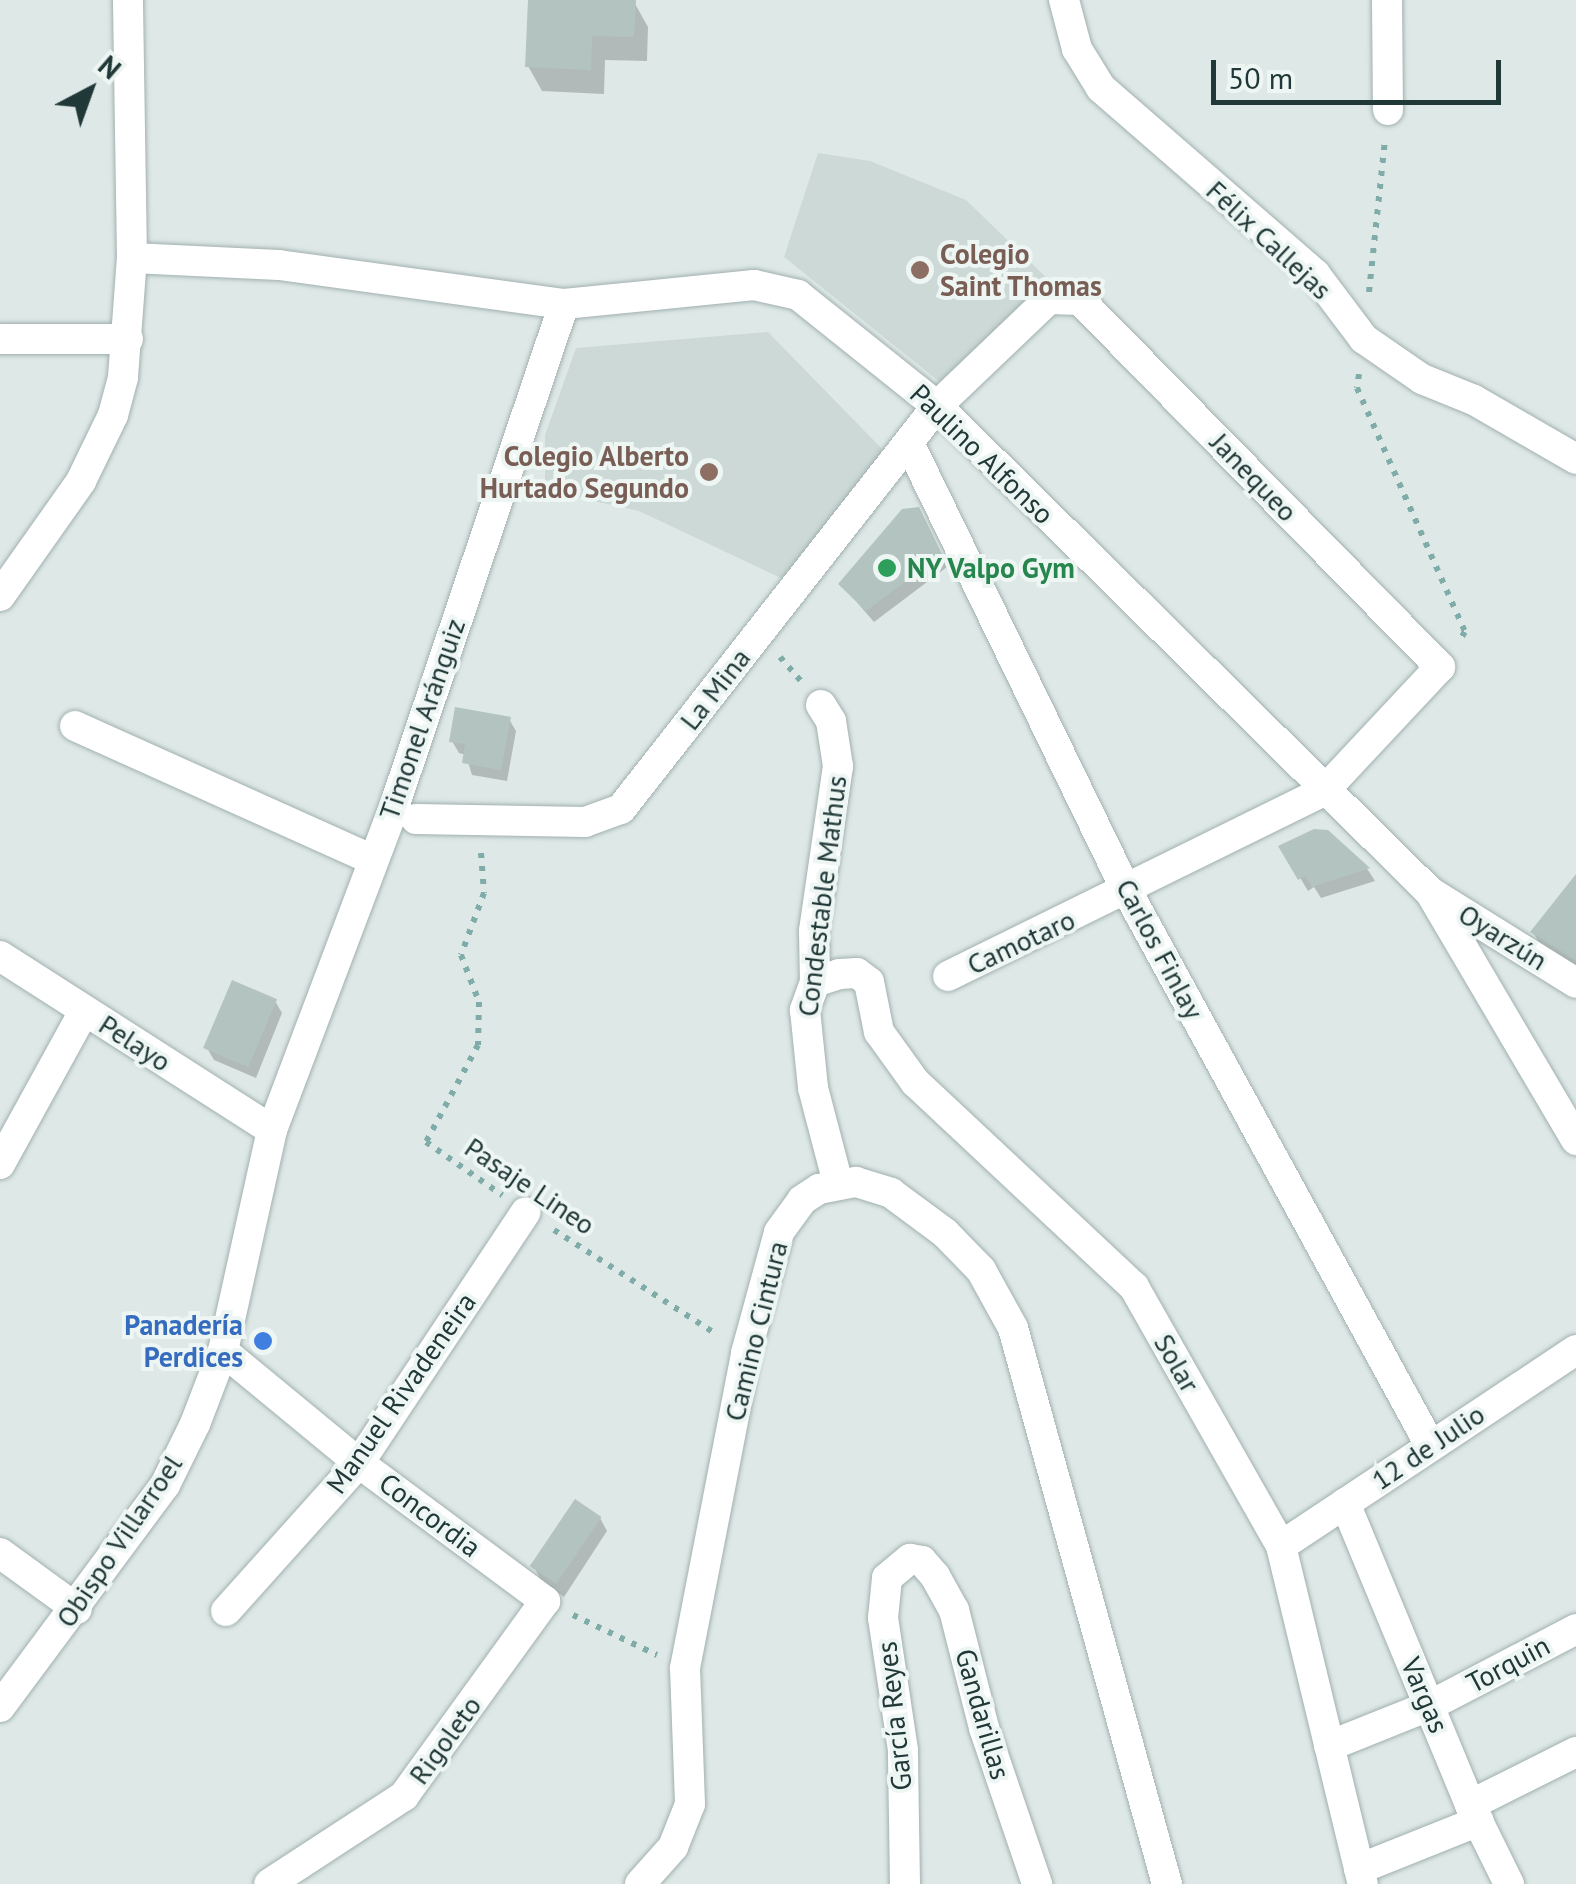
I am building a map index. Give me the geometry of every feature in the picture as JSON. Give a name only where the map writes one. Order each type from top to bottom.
[{"type":"street","points":[[3,587],[99,449],[123,377],[132,258],[128,0]]},
{"type":"street","name":"Félix Callejas","points":[[1064,0],[1077,50],[1100,88],[1314,274],[1364,339],[1422,379],[1474,400],[1576,459]]},
{"type":"street","points":[[1387,0],[1388,110]]},
{"type":"street","name":"Paulino Alfonso","points":[[132,258],[279,265],[564,304],[754,285],[778,287],[798,295],[937,406],[1430,892],[1576,1140]]},
{"type":"street","name":"Janequeo","points":[[937,406],[1049,299],[1080,300],[1440,666],[1324,791]]},
{"type":"street","name":"Timonel Aránguiz","points":[[272,1130],[370,859],[392,812],[564,304]]},
{"type":"street","points":[[0,339],[128,338]]},
{"type":"street","name":"La Mina","points":[[416,819],[585,822],[621,809],[937,406]]},
{"type":"street","name":"Carlos Finlay","points":[[909,443],[1128,891],[1430,1444]]},
{"type":"street","name":"Condestable Mathus","points":[[821,705],[831,721],[838,766],[814,931],[815,982],[805,1010],[807,1051],[838,1183]]},
{"type":"street","points":[[75,726],[370,859]]},
{"type":"street","name":"Camotaro","points":[[948,976],[1128,891],[1324,791]]},
{"type":"street","name":"Oyarzún","points":[[1430,892],[1576,983]]},
{"type":"street","name":"Pelayo","points":[[0,956],[272,1130]]},
{"type":"street","name":"Solar","points":[[815,982],[839,974],[857,974],[869,982],[880,1032],[915,1082],[1122,1272],[1281,1546],[1361,1877]]},
{"type":"street","points":[[0,1164],[84,1010]]},
{"type":"street","name":"Obispo Villarroel","points":[[0,1707],[165,1485],[223,1351],[272,1130]]},
{"type":"street","points":[[838,1183],[856,1182],[891,1193],[946,1233],[981,1270],[1012,1328],[1167,1884]]},
{"type":"street","name":"Camino Cintura","points":[[640,1884],[673,1848],[690,1804],[685,1668],[746,1353],[780,1232],[789,1215],[819,1189],[838,1183]]},
{"type":"street","name":"Manuel Rivadeneira","points":[[226,1611],[359,1462],[526,1212]]},
{"type":"street","name":"12 de Julio","points":[[1281,1546],[1576,1350]]},
{"type":"street","name":"Concordia","points":[[223,1351],[359,1462],[545,1601]]},
{"type":"street","name":"Vargas","points":[[1345,1504],[1474,1813],[1509,1884]]},
{"type":"street","points":[[0,1553],[77,1608]]},
{"type":"street","name":"García Reyes","points":[[905,1884],[903,1750],[883,1618],[888,1578],[910,1558]]},
{"type":"street","name":"Gandarillas","points":[[910,1558],[922,1561],[935,1576],[954,1610],[984,1728],[1036,1884]]},
{"type":"street","name":"Rigoleto","points":[[270,1884],[404,1796],[545,1601]]},
{"type":"street","name":"Torquin","points":[[1329,1746],[1429,1706],[1576,1628]]},
{"type":"street","points":[[1361,1877],[1576,1752]]},
{"type":"path","points":[[759,632],[821,705]]},
{"type":"path","name":"Pasaje Lineo","points":[[478,822],[484,893],[461,954],[479,1002],[478,1045],[426,1142],[526,1212],[746,1353]]},
{"type":"path","points":[[545,1601],[685,1668]]},
{"type":"shaded area","name":"Colegio Saint Thomas","points":[[818,153],[870,161],[966,200],[1053,284],[940,382],[784,257]]},
{"type":"shaded area","name":"Colegio Alberto Hurtado Segundo","points":[[768,332],[888,455],[785,580],[639,511],[545,490],[545,435],[576,348]]},
{"type":"building","points":[[528,0],[636,0],[634,37],[592,36],[591,70],[525,67]]},
{"type":"building","name":"NY Valpo Gym","points":[[919,507],[942,554],[866,611],[838,584],[902,509]]},
{"type":"building","points":[[455,707],[511,717],[501,770],[462,763],[465,744],[449,742]]},
{"type":"building","points":[[1314,829],[1328,830],[1370,868],[1312,887],[1305,876],[1298,880],[1278,846]]},
{"type":"building","points":[[1576,874],[1576,961],[1530,932]]},
{"type":"building","points":[[232,980],[277,999],[248,1067],[203,1048]]},
{"type":"building","points":[[575,1499],[602,1517],[556,1584],[530,1566]]},
{"type":"place","name":"Colegio Saint Thomas","points":[[920,270]]},
{"type":"place","name":"Colegio Alberto Hurtado Segundo","points":[[709,472]]},
{"type":"place","name":"NY Valpo Gym","points":[[887,568]]},
{"type":"place","name":"Panadería Perdices","points":[[263,1341]]}]
